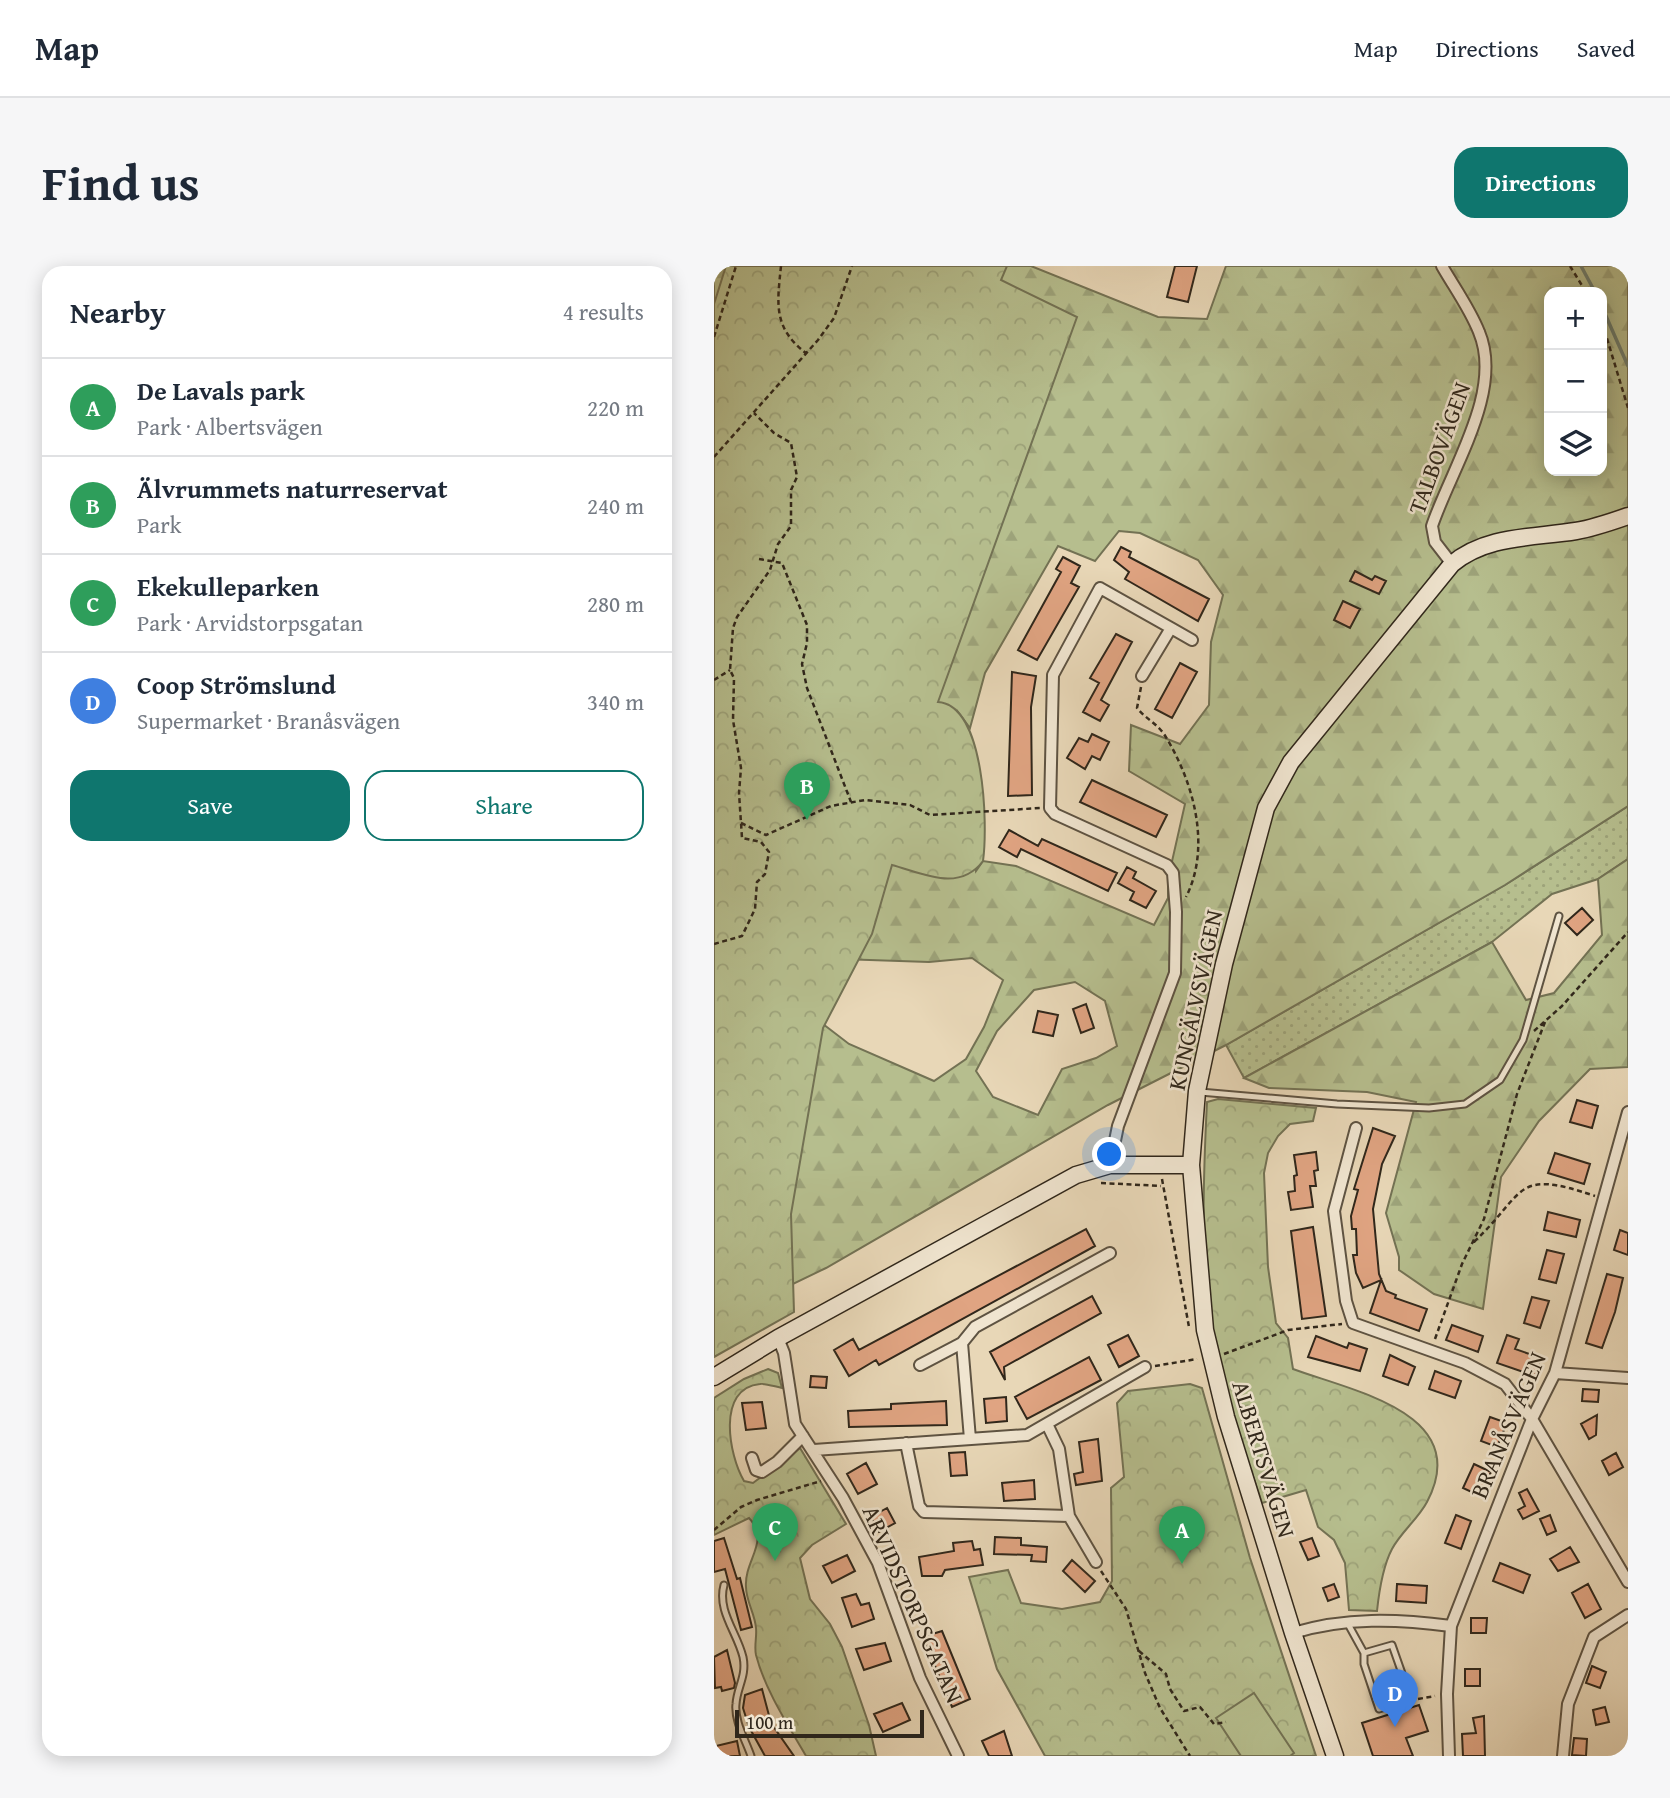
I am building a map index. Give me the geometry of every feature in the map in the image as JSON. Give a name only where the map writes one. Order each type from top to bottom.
[{"type":"street","name":"TALBOVÄGEN","points":[[1442,266],[1480,333],[1488,372],[1483,397],[1432,526],[1435,542],[1452,564]]},
{"type":"street","name":"KUNGÄLVSVÄGEN","points":[[1191,1165],[1197,1091],[1224,964],[1266,808],[1291,762],[1452,564],[1465,553],[1490,542],[1579,531],[1628,516]]},
{"type":"street","points":[[1110,1165],[1118,1126],[1175,973],[1176,912],[1173,873],[1167,865],[1055,814],[1050,808],[1053,675],[1100,588],[1192,640]]},
{"type":"street","points":[[1142,676],[1171,628]]},
{"type":"street","name":"BRANÅSVÄGEN","points":[[1448,1756],[1447,1694],[1451,1626],[1532,1419],[1556,1373],[1628,1112]]},
{"type":"street","points":[[1356,1128],[1334,1211],[1346,1301],[1353,1323],[1465,1363],[1505,1384],[1532,1419],[1628,1582]]},
{"type":"street","points":[[714,1377],[778,1338],[1076,1175],[1110,1165],[1191,1165]]},
{"type":"street","name":"ALBERTSVÄGEN","points":[[1191,1165],[1199,1287],[1211,1358],[1226,1417],[1293,1633],[1335,1756]]},
{"type":"street","points":[[920,1364],[962,1343],[975,1327],[1110,1253]]},
{"type":"street","name":"ARVIDSTORPSGATAN","points":[[778,1338],[784,1353],[795,1424],[814,1450],[878,1563],[920,1678],[958,1756]]},
{"type":"street","points":[[962,1343],[970,1440]]},
{"type":"street","points":[[814,1450],[1027,1435],[1145,1367]]},
{"type":"street","points":[[1556,1373],[1628,1378]]},
{"type":"street","points":[[1047,1424],[1059,1449],[1069,1516],[1096,1562]]},
{"type":"street","points":[[752,1458],[757,1469],[762,1472],[778,1462],[803,1436]]},
{"type":"street","points":[[906,1443],[919,1506],[924,1512],[1069,1516]]},
{"type":"street","points":[[1563,1756],[1568,1704],[1594,1637],[1628,1615]]},
{"type":"street","points":[[1293,1633],[1346,1621],[1395,1619],[1451,1626]]},
{"type":"lane","points":[[1197,1091],[1337,1104],[1429,1108],[1465,1104],[1500,1080],[1523,1040],[1559,916]]},
{"type":"lane","points":[[724,1585],[721,1597],[723,1608],[738,1641],[744,1674],[735,1706],[751,1756]]},
{"type":"lane","points":[[1346,1621],[1364,1653],[1364,1664],[1378,1709],[1411,1699],[1392,1645],[1364,1653]]},
{"type":"path","points":[[714,337],[736,266]]},
{"type":"path","points":[[781,266],[777,313],[787,334],[807,354]]},
{"type":"path","points":[[714,457],[807,354],[834,318],[852,266]]},
{"type":"path","points":[[1570,266],[1583,287]]},
{"type":"path","points":[[1607,339],[1628,408]]},
{"type":"path","points":[[714,944],[742,936],[755,909],[757,882],[765,874],[769,852],[761,842],[742,838],[739,793],[741,768],[733,720],[734,678],[730,670],[737,617],[770,570],[778,544],[792,526],[791,490],[797,477],[796,458],[791,443],[774,433],[754,413]]},
{"type":"path","points":[[760,559],[773,559],[782,563],[807,625],[807,643],[802,664],[807,688],[850,802]]},
{"type":"path","points":[[714,680],[730,670]]},
{"type":"path","points":[[1142,676],[1137,708],[1163,733],[1194,803],[1198,841],[1196,865],[1191,888],[1176,912]]},
{"type":"path","points":[[741,823],[766,835],[831,806],[850,802],[894,802],[911,805],[930,815],[1050,808]]},
{"type":"path","points":[[1523,1040],[1545,1022],[1628,932]]},
{"type":"path","points":[[1430,1350],[1484,1219],[1517,1094],[1545,1022]]},
{"type":"path","points":[[1472,1244],[1526,1186],[1541,1182],[1564,1185],[1605,1199]]},
{"type":"path","points":[[1145,1367],[1211,1358],[1288,1330],[1353,1323]]},
{"type":"path","points":[[714,1530],[757,1500],[831,1479]]},
{"type":"path","points":[[1096,1562],[1126,1609],[1138,1651],[1160,1708],[1190,1756]]},
{"type":"path","points":[[1138,1651],[1166,1674],[1170,1689],[1184,1711],[1187,1713],[1200,1707],[1214,1724],[1226,1721]]},
{"type":"path","points":[[1411,1699],[1447,1694]]},
{"type":"green space","points":[[717,266],[1031,266],[1158,317],[1207,319],[1226,266],[1628,266],[1628,806],[1505,885],[1226,1045],[1108,1105],[826,1268],[714,1322],[714,275]],"holes":[[[1119,531],[1140,533],[1198,560],[1223,595],[1211,642],[1209,705],[1180,744],[1131,725],[1129,771],[1185,804],[1168,879],[1168,898],[1154,925],[1016,866],[983,861],[976,871],[958,712],[970,728],[985,673],[1058,546],[1095,561]],[[972,958],[1003,980],[984,1027],[966,1059],[934,1081],[849,1044],[806,1011],[840,959],[929,962]],[[1075,982],[1105,1001],[1117,1046],[1096,1058],[1062,1069],[1038,1115],[993,1097],[976,1071],[997,1031],[1034,990]]]},
{"type":"green space","points":[[726,266],[1007,266],[1001,280],[1077,317],[938,702],[954,708],[966,723],[974,744],[980,769],[985,821],[983,861],[973,871],[952,878],[928,876],[892,865],[872,934],[823,1028],[791,1214],[794,1312],[714,1357],[714,304]]},
{"type":"green space","points":[[1628,806],[1628,859],[1598,879],[1552,894],[1492,942],[1244,1078],[1226,1045],[1505,885]]},
{"type":"green space","points":[[1628,859],[1628,1067],[1590,1069],[1539,1121],[1501,1177],[1483,1309],[1434,1294],[1399,1270],[1399,1257],[1386,1213],[1416,1102],[1367,1092],[1269,1088],[1244,1078],[1492,942],[1526,1000],[1554,993],[1602,935],[1598,879]]},
{"type":"green space","points":[[1218,1099],[1316,1108],[1313,1121],[1290,1124],[1278,1136],[1268,1153],[1264,1173],[1268,1267],[1276,1323],[1288,1338],[1293,1369],[1374,1397],[1400,1410],[1421,1427],[1434,1447],[1437,1472],[1427,1502],[1389,1556],[1377,1611],[1349,1610],[1345,1563],[1334,1540],[1318,1527],[1306,1490],[1262,1503],[1229,1404],[1214,1343],[1206,1283],[1204,1192],[1207,1102]]},
{"type":"green space","points":[[768,1369],[778,1373],[782,1388],[760,1384],[746,1388],[737,1397],[730,1425],[734,1456],[744,1481],[753,1483],[800,1448],[846,1524],[812,1545],[800,1558],[810,1599],[830,1624],[842,1647],[869,1725],[876,1756],[806,1756],[771,1694],[756,1655],[755,1623],[746,1587],[746,1577],[757,1543],[755,1526],[749,1518],[714,1535],[714,1398],[744,1379]]},
{"type":"green space","points":[[1190,1384],[1202,1388],[1250,1558],[1316,1756],[1045,1756],[997,1669],[969,1577],[1008,1570],[1021,1603],[1062,1609],[1100,1602],[1112,1581],[1111,1488],[1124,1477],[1117,1403],[1128,1391]]},
{"type":"green space","points":[[1254,1693],[1294,1753],[1290,1756],[1241,1756],[1216,1718]]},
{"type":"building","points":[[1175,266],[1197,266],[1188,302],[1167,297]]},
{"type":"building","points":[[1121,547],[1131,552],[1129,557],[1209,599],[1198,621],[1125,579],[1129,572],[1114,560]]},
{"type":"building","points":[[1063,557],[1080,566],[1071,583],[1079,587],[1037,660],[1018,650],[1061,572],[1056,569]]},
{"type":"building","points":[[1355,571],[1372,580],[1375,576],[1386,581],[1379,594],[1350,581]]},
{"type":"building","points":[[1343,601],[1360,609],[1350,628],[1334,620]]},
{"type":"building","points":[[1116,634],[1132,642],[1101,700],[1109,705],[1100,721],[1083,712],[1099,683],[1090,678]]},
{"type":"building","points":[[1180,663],[1197,672],[1172,718],[1155,709]]},
{"type":"building","points":[[1012,672],[1036,676],[1031,707],[1032,795],[1008,796]]},
{"type":"building","points":[[1092,734],[1109,742],[1100,760],[1092,756],[1085,769],[1067,758],[1079,738],[1088,742]]},
{"type":"building","points":[[1092,780],[1167,815],[1156,837],[1080,802]]},
{"type":"building","points":[[1009,830],[1038,846],[1042,839],[1117,873],[1108,891],[1021,849],[1017,857],[999,847]]},
{"type":"building","points":[[1127,867],[1136,872],[1133,878],[1156,891],[1146,908],[1130,900],[1134,892],[1118,883]]},
{"type":"building","points":[[1582,908],[1593,920],[1577,935],[1565,923]]},
{"type":"building","points":[[1086,1004],[1094,1028],[1081,1033],[1073,1009]]},
{"type":"building","points":[[1038,1011],[1058,1015],[1053,1036],[1033,1032]]},
{"type":"building","points":[[1577,1100],[1598,1106],[1592,1128],[1570,1122]]},
{"type":"building","points":[[1373,1128],[1395,1136],[1382,1164],[1373,1209],[1379,1274],[1386,1291],[1396,1295],[1395,1298],[1427,1309],[1419,1331],[1370,1313],[1381,1280],[1363,1288],[1356,1273],[1353,1255],[1357,1255],[1356,1229],[1352,1229],[1351,1216],[1358,1190],[1354,1189]]},
{"type":"building","points":[[1316,1152],[1316,1186],[1310,1186],[1313,1207],[1291,1210],[1288,1192],[1295,1191],[1294,1176],[1297,1175],[1294,1155]]},
{"type":"building","points":[[1555,1153],[1590,1164],[1584,1184],[1548,1173]]},
{"type":"building","points":[[1548,1212],[1580,1220],[1576,1237],[1544,1230]]},
{"type":"building","points":[[1313,1227],[1326,1316],[1302,1319],[1291,1231]]},
{"type":"building","points":[[1086,1229],[1095,1246],[879,1365],[876,1360],[849,1376],[834,1350],[853,1339],[859,1350]]},
{"type":"building","points":[[1620,1230],[1628,1233],[1628,1255],[1614,1250]]},
{"type":"building","points":[[1547,1250],[1564,1254],[1556,1283],[1539,1279]]},
{"type":"building","points":[[1607,1274],[1623,1278],[1615,1312],[1602,1348],[1586,1343]]},
{"type":"building","points":[[1092,1296],[1101,1313],[1004,1367],[1005,1380],[990,1352]]},
{"type":"building","points":[[1532,1297],[1549,1301],[1540,1328],[1524,1323]]},
{"type":"building","points":[[1452,1325],[1483,1336],[1478,1352],[1446,1340]]},
{"type":"building","points":[[1128,1335],[1139,1356],[1119,1367],[1108,1345]]},
{"type":"building","points":[[1507,1335],[1519,1339],[1515,1349],[1541,1358],[1535,1376],[1497,1363]]},
{"type":"building","points":[[1316,1336],[1347,1348],[1349,1343],[1367,1349],[1360,1371],[1308,1357]]},
{"type":"building","points":[[1390,1355],[1415,1367],[1408,1385],[1383,1376]]},
{"type":"building","points":[[1089,1357],[1101,1380],[1027,1419],[1015,1397]]},
{"type":"building","points":[[1435,1371],[1461,1381],[1455,1398],[1429,1389]]},
{"type":"building","points":[[811,1376],[827,1377],[826,1388],[810,1387]]},
{"type":"building","points":[[1583,1389],[1599,1390],[1598,1402],[1582,1401]]},
{"type":"building","points":[[1006,1397],[1007,1421],[986,1423],[984,1399]]},
{"type":"building","points":[[946,1401],[947,1425],[849,1427],[848,1411],[891,1409],[891,1404]]},
{"type":"building","points":[[762,1402],[766,1428],[746,1430],[742,1403]]},
{"type":"building","points":[[1597,1415],[1596,1435],[1589,1439],[1581,1424]]},
{"type":"building","points":[[1490,1417],[1507,1423],[1497,1447],[1481,1441]]},
{"type":"building","points":[[1098,1439],[1102,1481],[1076,1485],[1074,1474],[1083,1472],[1079,1442]]},
{"type":"building","points":[[965,1452],[967,1475],[951,1476],[949,1453]]},
{"type":"building","points":[[1616,1453],[1623,1467],[1609,1475],[1602,1461]]},
{"type":"building","points":[[866,1463],[877,1484],[858,1494],[847,1474]]},
{"type":"building","points":[[1474,1464],[1491,1472],[1480,1496],[1463,1488]]},
{"type":"building","points":[[1034,1480],[1035,1499],[1004,1501],[1002,1483]]},
{"type":"building","points":[[1527,1489],[1539,1511],[1523,1519],[1518,1510],[1525,1506],[1519,1493]]},
{"type":"building","points":[[887,1508],[895,1523],[879,1532],[871,1517]]},
{"type":"building","points":[[1456,1515],[1471,1521],[1461,1549],[1445,1543]]},
{"type":"building","points":[[1550,1515],[1556,1531],[1547,1535],[1540,1519]]},
{"type":"building","points":[[995,1537],[1021,1538],[1021,1545],[1047,1547],[1046,1562],[1031,1561],[1032,1555],[994,1554]]},
{"type":"building","points":[[724,1538],[737,1579],[740,1578],[752,1627],[741,1630],[725,1569],[714,1572],[714,1541]]},
{"type":"building","points":[[1312,1538],[1319,1556],[1308,1560],[1300,1542]]},
{"type":"building","points":[[972,1541],[974,1550],[980,1549],[983,1565],[945,1570],[942,1576],[922,1576],[919,1557],[954,1551],[953,1543]]},
{"type":"building","points":[[1570,1547],[1579,1562],[1558,1571],[1550,1559]]},
{"type":"building","points":[[847,1555],[855,1571],[832,1583],[823,1566]]},
{"type":"building","points":[[1072,1560],[1095,1581],[1085,1592],[1063,1571]]},
{"type":"building","points":[[1500,1563],[1530,1575],[1523,1593],[1493,1581]]},
{"type":"building","points":[[1334,1584],[1339,1597],[1328,1601],[1323,1588]]},
{"type":"building","points":[[1397,1584],[1427,1586],[1426,1603],[1396,1601]]},
{"type":"building","points":[[1588,1584],[1601,1609],[1585,1618],[1572,1593]]},
{"type":"building","points":[[856,1594],[861,1605],[869,1603],[874,1619],[852,1627],[842,1598]]},
{"type":"building","points":[[1471,1618],[1487,1618],[1486,1633],[1471,1633]]},
{"type":"building","points":[[942,1631],[970,1699],[952,1707],[923,1637]]},
{"type":"building","points":[[885,1643],[891,1661],[864,1670],[856,1649]]},
{"type":"building","points":[[727,1650],[735,1683],[734,1688],[722,1691],[721,1687],[715,1688],[714,1657]]},
{"type":"building","points":[[1592,1666],[1606,1672],[1600,1688],[1586,1683]]},
{"type":"building","points":[[1465,1669],[1480,1669],[1480,1686],[1465,1686]]},
{"type":"building","points":[[762,1689],[771,1723],[794,1756],[765,1756],[749,1727],[743,1708],[745,1695]]},
{"type":"building","points":[[902,1703],[910,1720],[883,1732],[874,1714]]},
{"type":"building","points":[[1419,1705],[1428,1731],[1406,1738],[1413,1756],[1373,1756],[1362,1723]]},
{"type":"building","points":[[1605,1707],[1609,1722],[1596,1725],[1593,1710]]},
{"type":"building","points":[[1484,1716],[1485,1756],[1463,1756],[1462,1734],[1476,1733],[1473,1718]]},
{"type":"building","points":[[1004,1731],[1012,1756],[989,1756],[982,1741]]},
{"type":"building","points":[[1574,1738],[1587,1739],[1586,1756],[1572,1755]]},
{"type":"building","points":[[737,1741],[740,1756],[718,1756],[716,1746]]},
{"type":"waterway","points":[[1581,266],[1592,287]]},
{"type":"waterway","points":[[1607,318],[1628,366]]},
{"type":"place","name":"Älvrummets naturreservat","points":[[807,820]]},
{"type":"place","name":"Ekekulleparken","points":[[775,1561]]},
{"type":"place","name":"De Lavals park","points":[[1182,1564]]},
{"type":"place","name":"Coop Strömslund","points":[[1395,1727]]}]
